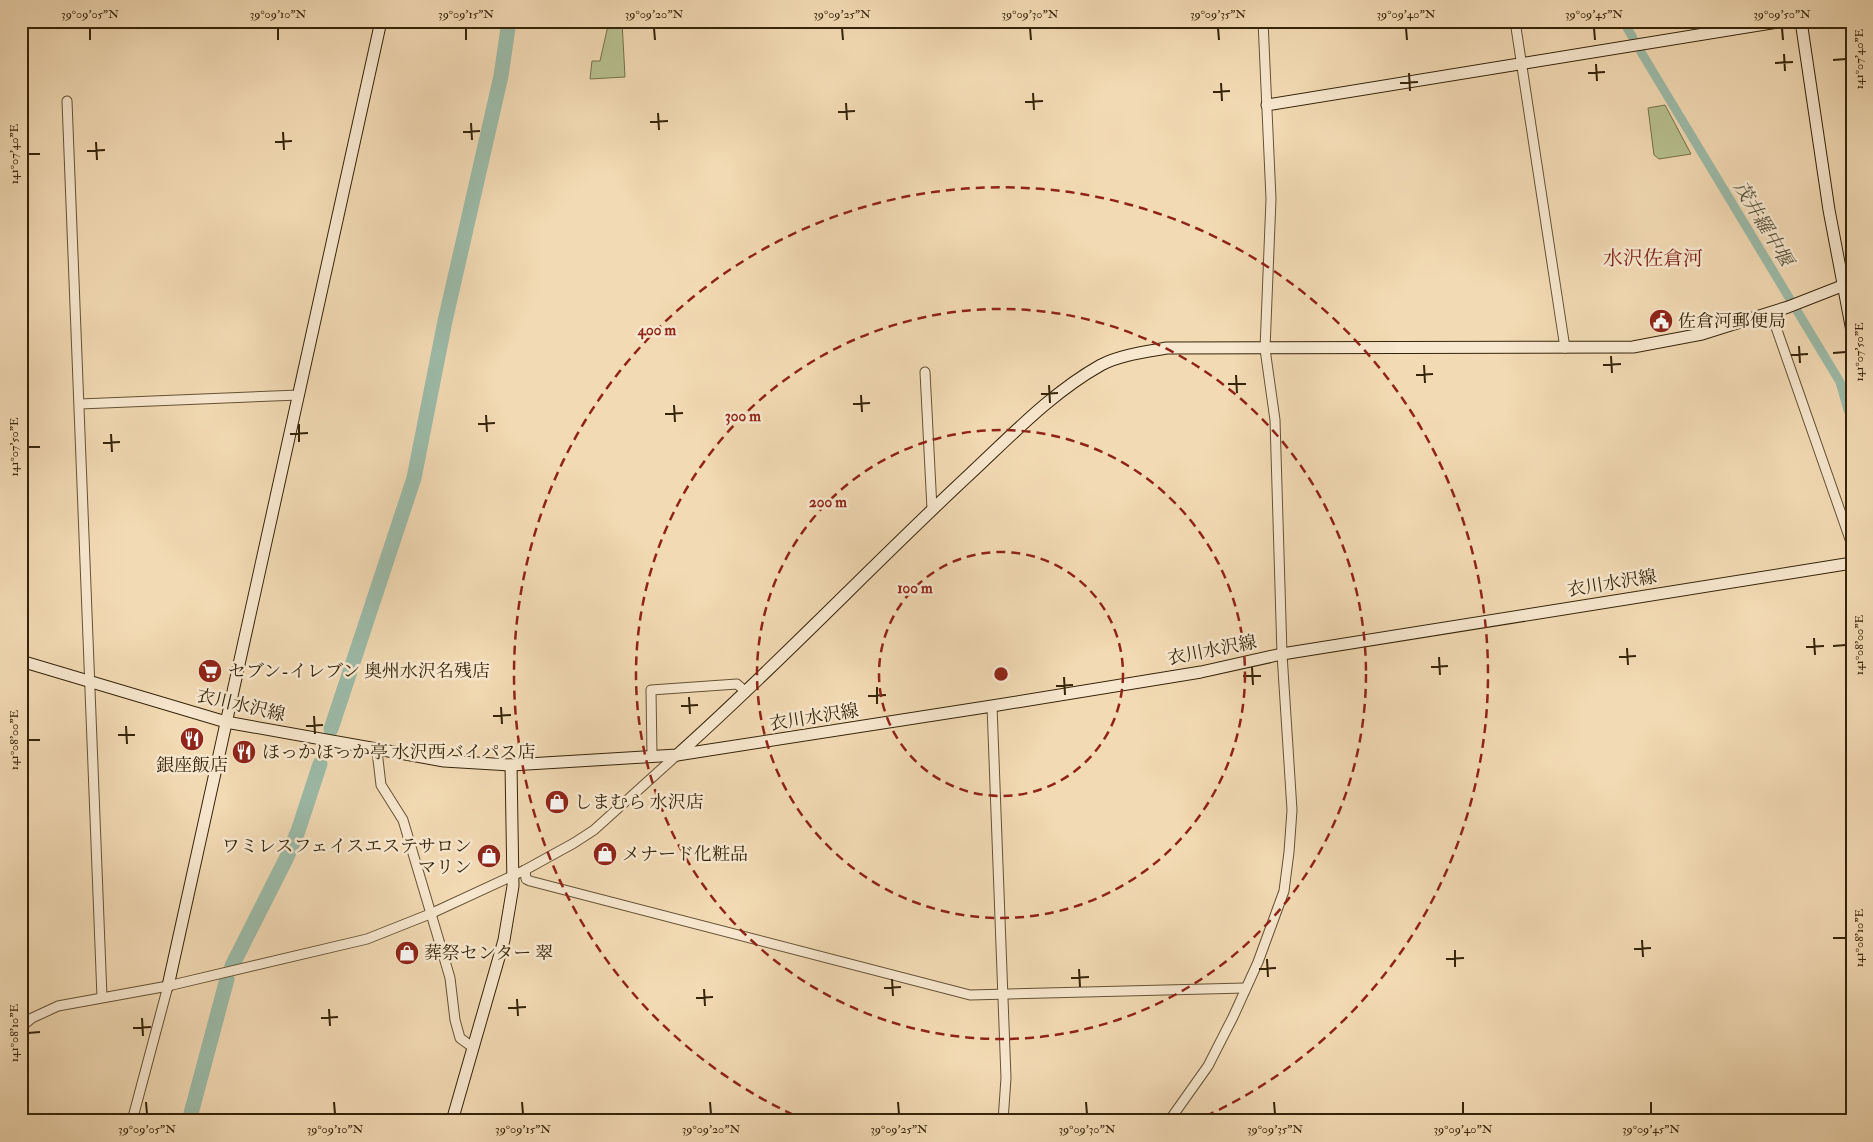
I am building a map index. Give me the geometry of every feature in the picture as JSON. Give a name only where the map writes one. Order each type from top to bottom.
[{"type":"street","points":[[132,1121],[168,986],[381,21]]},
{"type":"street","points":[[1170,1121],[1208,1066],[1223,1040],[1258,962],[1284,891],[1289,852],[1292,810],[1282,654],[1275,420],[1265,348],[1271,199],[1263,21]]},
{"type":"street","points":[[1515,21],[1538,183],[1566,348]]},
{"type":"street","points":[[1267,105],[1784,21]]},
{"type":"street","points":[[1801,21],[1829,210],[1848,283],[1852,331]]},
{"type":"street","points":[[67,101],[102,997]]},
{"type":"street","points":[[21,1027],[32,1018],[58,1006],[168,986],[367,940],[430,914],[513,873],[525,870],[594,830],[746,692],[932,509],[1046,404],[1102,365],[1136,354],[1166,348],[1633,347],[1702,334],[1792,306],[1848,283]]},
{"type":"street","points":[[1771,313],[1852,544]]},
{"type":"street","points":[[925,372],[932,509]]},
{"type":"street","points":[[80,404],[299,395]]},
{"type":"street","name":"衣川水沢線","points":[[21,662],[226,722],[444,761],[511,766],[677,754],[1202,672],[1282,654],[1852,563]]},
{"type":"street","points":[[652,755],[651,690],[737,684],[746,692]]},
{"type":"street","points":[[992,706],[1006,1078],[1003,1121]]},
{"type":"street","points":[[377,750],[381,785],[403,820],[450,978],[455,1020],[460,1038],[472,1046]]},
{"type":"street","points":[[452,1121],[504,940],[513,886],[511,766]]},
{"type":"street","points":[[525,870],[526,878],[530,881],[944,989],[980,996],[1245,988]]},
{"type":"green space","points":[[609,21],[622,21],[625,77],[590,79],[592,61],[600,61]]},
{"type":"green space","points":[[1665,105],[1691,154],[1659,159],[1654,155],[1648,108]]},
{"type":"waterway","points":[[331,729],[414,478],[445,321],[501,76],[509,21]]},
{"type":"waterway","name":"茂井羅中堰","points":[[1623,21],[1633,38]]},
{"type":"waterway","name":"茂井羅中堰","points":[[1641,52],[1840,382],[1848,410],[1852,414]]},
{"type":"waterway","points":[[232,966],[286,859],[298,831],[320,764]]},
{"type":"waterway","points":[[189,1121],[227,979]]},
{"type":"place","name":"佐倉河郵便局","points":[[1661,321]]},
{"type":"place","name":"セブン-イレブン 奥州水沢名残店","points":[[210,671]]},
{"type":"place","name":"銀座飯店","points":[[192,739]]},
{"type":"place","name":"ほっかほっか亭 水沢西バイパス店","points":[[244,752]]},
{"type":"place","name":"しまむら 水沢店","points":[[557,802]]},
{"type":"place","name":"メナード化粧品","points":[[605,854]]},
{"type":"place","name":"ワミレスフェイスエステサロン マリン","points":[[489,856]]},
{"type":"place","name":"葬祭センター 翠","points":[[407,953]]},
{"type":"district","name":"水沢佐倉河","points":[[1653,258]]}]
